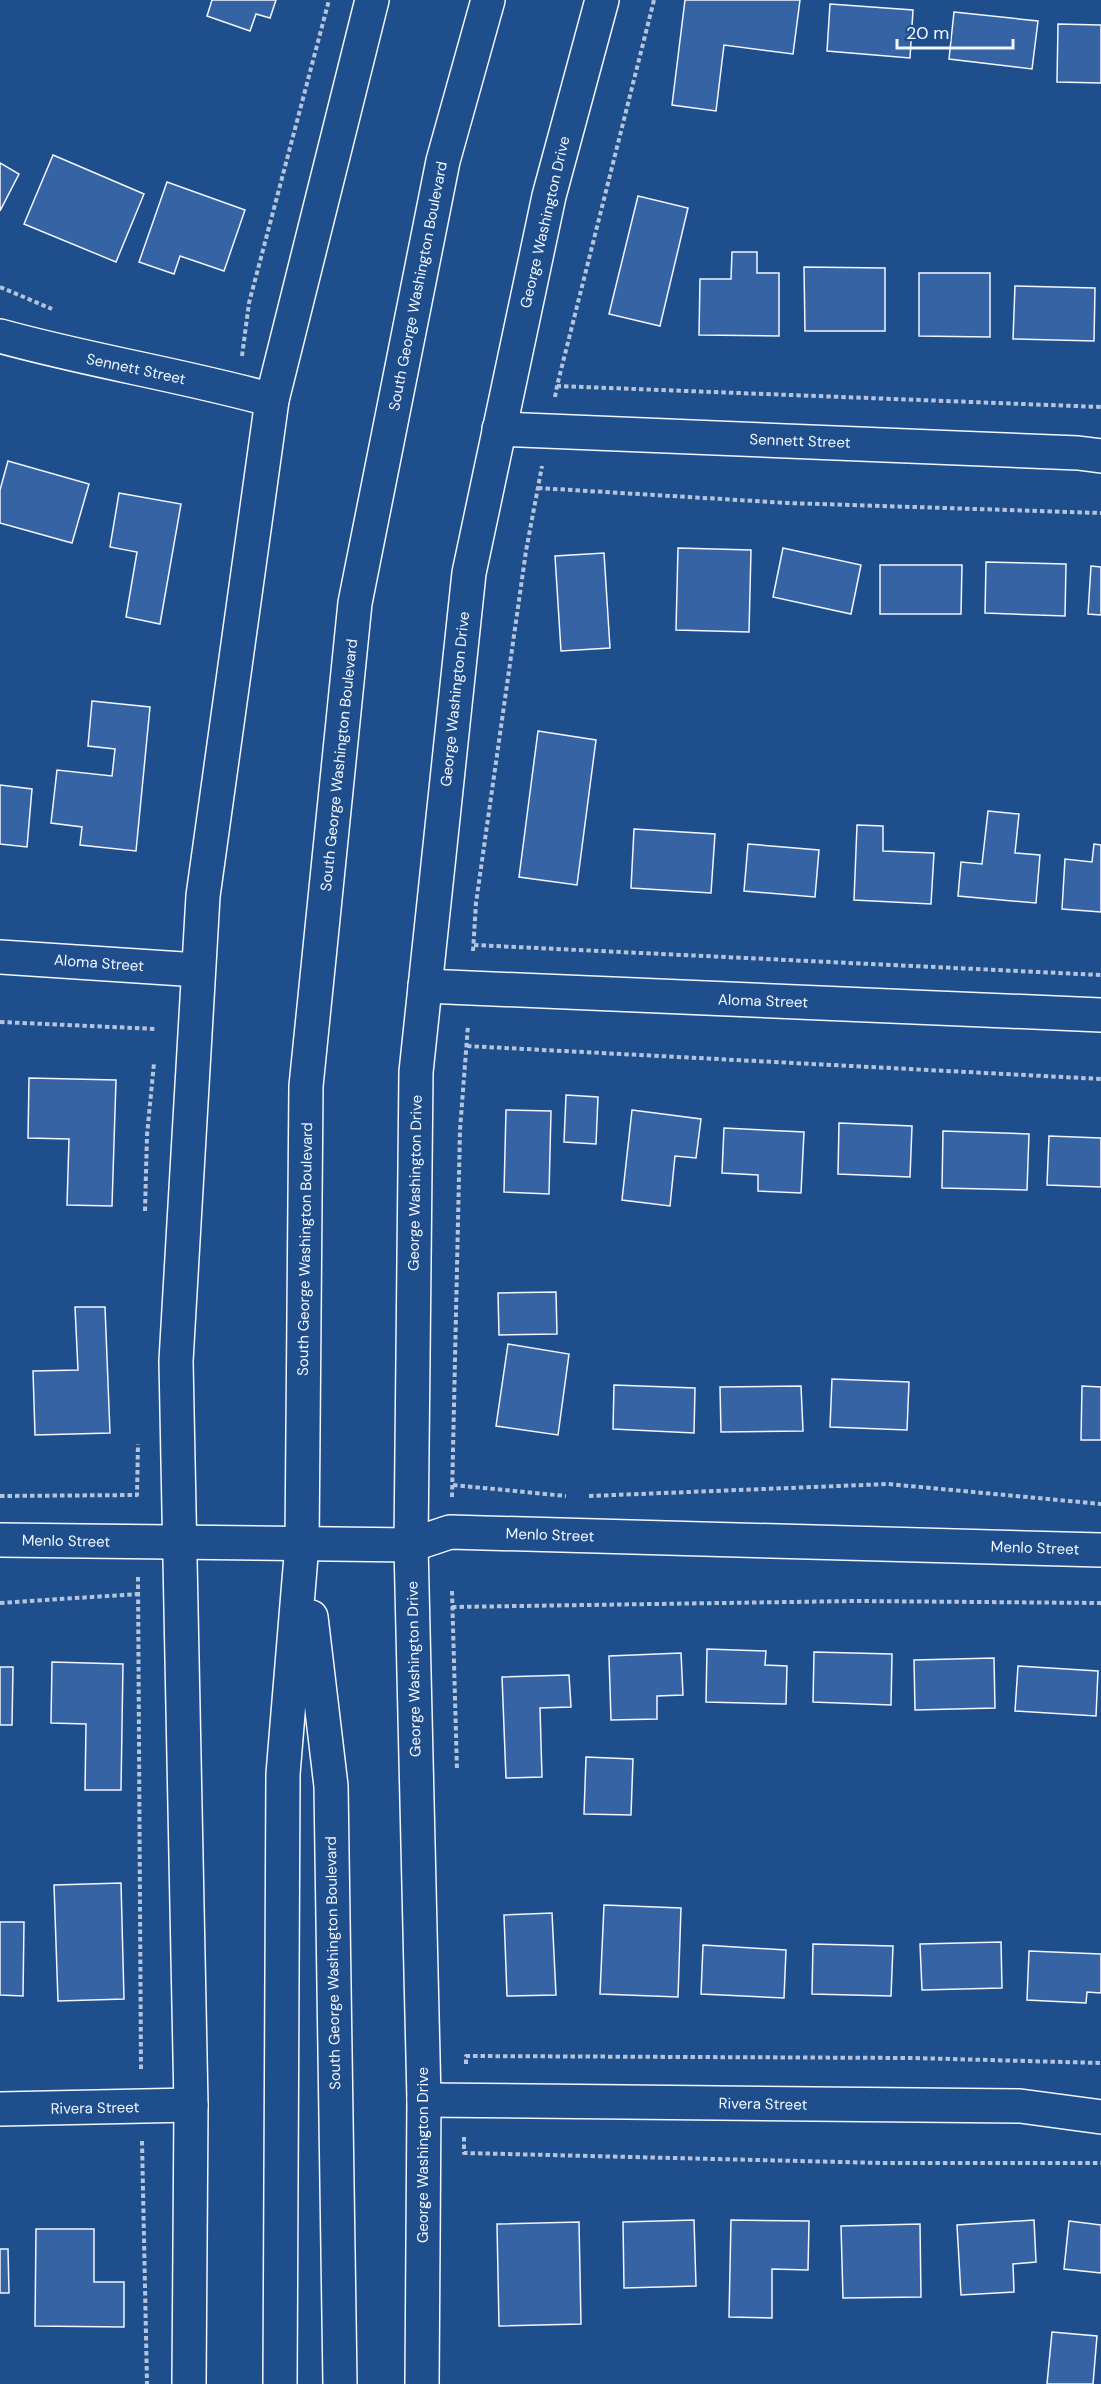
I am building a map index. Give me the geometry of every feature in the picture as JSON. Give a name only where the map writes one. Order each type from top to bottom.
[{"type":"street","points":[[189,2384],[191,2105],[176,1361],[203,896],[272,400],[372,0]]},
{"type":"street","name":"South George Washington Boulevard","points":[[280,2384],[283,1774],[302,1544],[306,1086],[355,603],[443,161],[488,0]]},
{"type":"street","name":"George Washington Drive","points":[[422,2384],[424,2100],[411,1545],[416,1072],[469,573],[549,196],[602,0]]},
{"type":"street","name":"Sennett Street","points":[[0,336],[51,350],[237,390],[272,400]]},
{"type":"street","name":"Sennett Street","points":[[499,429],[1078,453],[1101,456]]},
{"type":"street","name":"Aloma Street","points":[[0,957],[198,970]]},
{"type":"street","name":"Aloma Street","points":[[425,986],[1101,1015]]},
{"type":"street","name":"Menlo Street","points":[[0,1540],[411,1545],[450,1532],[1101,1550]]},
{"type":"street","name":"South George Washington Boulevard","points":[[302,1544],[331,1786],[340,2384]]},
{"type":"street","name":"Rivera Street","points":[[424,2100],[1020,2106],[1101,2117]]},
{"type":"street","name":"Rivera Street","points":[[0,2109],[191,2105]]},
{"type":"path","points":[[457,1771],[450,1532],[453,1485],[460,1130],[476,903],[526,551],[557,386],[654,0]]},
{"type":"path","points":[[557,386],[1101,407]]},
{"type":"path","points":[[538,488],[788,503],[1101,513]]},
{"type":"path","points":[[474,945],[1101,975]]},
{"type":"path","points":[[0,1022],[157,1029]]},
{"type":"path","points":[[466,1046],[1101,1078]]},
{"type":"path","points":[[453,1485],[578,1497],[888,1484],[1101,1504]]},
{"type":"path","points":[[137,1495],[142,2107],[147,2384]]},
{"type":"path","points":[[0,1603],[138,1594]]},
{"type":"path","points":[[452,1607],[856,1601],[1101,1603]]},
{"type":"path","points":[[1101,2062],[913,2058],[466,2056],[464,2153],[883,2163],[1101,2163]]},
{"type":"building","points":[[212,0],[276,0],[270,18],[256,14],[250,31],[207,16]]},
{"type":"building","points":[[685,0],[800,0],[793,54],[724,45],[716,111],[672,105]]},
{"type":"building","points":[[830,4],[913,10],[910,58],[827,51]]},
{"type":"building","points":[[954,12],[1038,21],[1032,69],[949,59]]},
{"type":"building","points":[[1058,24],[1101,25],[1101,83],[1057,82]]},
{"type":"building","points":[[53,155],[144,194],[116,262],[24,224]]},
{"type":"building","points":[[0,163],[19,174],[0,211]]},
{"type":"building","points":[[167,182],[245,210],[224,271],[180,256],[174,274],[139,262]]},
{"type":"building","points":[[638,196],[688,208],[660,326],[609,314]]},
{"type":"building","points":[[732,252],[757,252],[757,273],[779,273],[779,336],[699,335],[700,279],[731,279]]},
{"type":"building","points":[[804,267],[885,268],[885,331],[805,331]]},
{"type":"building","points":[[919,273],[990,273],[990,337],[919,336]]},
{"type":"building","points":[[1015,286],[1095,288],[1094,341],[1013,339]]},
{"type":"building","points":[[8,461],[89,484],[72,543],[0,523],[0,490]]},
{"type":"building","points":[[119,493],[181,504],[160,624],[126,617],[137,552],[110,547]]},
{"type":"building","points":[[678,548],[751,550],[749,632],[676,630]]},
{"type":"building","points":[[783,548],[861,565],[851,614],[773,597]]},
{"type":"building","points":[[604,553],[610,648],[561,651],[555,556]]},
{"type":"building","points":[[986,562],[1066,564],[1065,616],[985,613]]},
{"type":"building","points":[[880,565],[962,565],[961,614],[880,614]]},
{"type":"building","points":[[1091,566],[1101,567],[1101,615],[1088,614]]},
{"type":"building","points":[[92,701],[150,707],[136,851],[80,845],[82,827],[51,823],[57,770],[112,776],[115,749],[88,746]]},
{"type":"building","points":[[538,731],[596,740],[577,885],[519,877]]},
{"type":"building","points":[[0,785],[32,789],[27,847],[0,844]]},
{"type":"building","points":[[988,811],[1019,814],[1015,853],[1040,855],[1036,903],[958,896],[961,862],[982,864]]},
{"type":"building","points":[[857,825],[883,826],[883,851],[934,853],[931,904],[854,900]]},
{"type":"building","points":[[634,829],[715,834],[711,893],[631,888]]},
{"type":"building","points":[[748,844],[819,850],[815,897],[744,891]]},
{"type":"building","points":[[1094,844],[1101,845],[1101,912],[1062,909],[1065,859],[1092,862]]},
{"type":"building","points":[[29,1078],[116,1080],[112,1206],[67,1205],[69,1139],[28,1138]]},
{"type":"building","points":[[566,1095],[598,1097],[596,1144],[564,1142]]},
{"type":"building","points":[[506,1110],[551,1111],[549,1194],[504,1192]]},
{"type":"building","points":[[632,1110],[701,1119],[696,1158],[675,1156],[670,1206],[622,1200]]},
{"type":"building","points":[[839,1123],[912,1126],[910,1177],[838,1174]]},
{"type":"building","points":[[724,1128],[804,1132],[801,1193],[758,1191],[758,1175],[722,1173]]},
{"type":"building","points":[[943,1131],[1029,1134],[1027,1190],[942,1188]]},
{"type":"building","points":[[1049,1136],[1101,1138],[1101,1187],[1047,1185]]},
{"type":"building","points":[[556,1292],[557,1334],[499,1335],[498,1293]]},
{"type":"building","points":[[75,1307],[105,1307],[110,1433],[35,1435],[33,1371],[78,1370]]},
{"type":"building","points":[[508,1344],[569,1354],[558,1435],[496,1426]]},
{"type":"building","points":[[832,1379],[909,1382],[907,1430],[830,1427]]},
{"type":"building","points":[[614,1385],[695,1388],[694,1433],[613,1429]]},
{"type":"building","points":[[801,1386],[803,1431],[721,1432],[720,1387]]},
{"type":"building","points":[[1082,1386],[1101,1387],[1101,1440],[1081,1440]]},
{"type":"building","points":[[707,1649],[766,1651],[765,1665],[787,1666],[786,1704],[706,1702]]},
{"type":"building","points":[[814,1652],[892,1654],[891,1705],[813,1702]]},
{"type":"building","points":[[681,1653],[683,1695],[657,1696],[657,1719],[611,1720],[609,1656]]},
{"type":"building","points":[[994,1658],[995,1708],[915,1710],[914,1660]]},
{"type":"building","points":[[52,1662],[123,1664],[121,1790],[85,1790],[86,1724],[51,1723]]},
{"type":"building","points":[[1018,1666],[1098,1671],[1096,1716],[1015,1711]]},
{"type":"building","points":[[0,1667],[13,1667],[12,1725],[0,1725]]},
{"type":"building","points":[[569,1675],[571,1707],[540,1708],[542,1777],[506,1778],[502,1677]]},
{"type":"building","points":[[586,1757],[633,1759],[631,1815],[584,1814]]},
{"type":"building","points":[[121,1883],[124,1999],[58,2001],[54,1885]]},
{"type":"building","points":[[604,1905],[681,1908],[678,1997],[600,1994]]},
{"type":"building","points":[[552,1913],[556,1995],[507,1996],[504,1915]]},
{"type":"building","points":[[0,1922],[24,1922],[23,1996],[0,1995]]},
{"type":"building","points":[[1001,1942],[1002,1988],[922,1990],[920,1944]]},
{"type":"building","points":[[813,1944],[893,1946],[891,1996],[812,1994]]},
{"type":"building","points":[[703,1945],[786,1950],[784,1998],[701,1994]]},
{"type":"building","points":[[1029,1951],[1101,1954],[1101,1993],[1087,1992],[1086,2003],[1027,2000]]},
{"type":"building","points":[[694,2220],[696,2286],[624,2288],[623,2222]]},
{"type":"building","points":[[731,2220],[809,2221],[808,2270],[772,2269],[772,2318],[729,2317]]},
{"type":"building","points":[[1034,2220],[1036,2262],[1013,2264],[1014,2292],[961,2295],[957,2225]]},
{"type":"building","points":[[1069,2221],[1101,2225],[1101,2273],[1064,2269]]},
{"type":"building","points":[[579,2222],[581,2324],[499,2326],[497,2224]]},
{"type":"building","points":[[920,2224],[921,2297],[843,2298],[841,2226]]},
{"type":"building","points":[[36,2229],[94,2229],[94,2282],[124,2282],[124,2327],[35,2326]]},
{"type":"building","points":[[0,2249],[8,2249],[9,2293],[0,2293]]},
{"type":"building","points":[[1052,2332],[1097,2336],[1093,2384],[1047,2384]]}]
